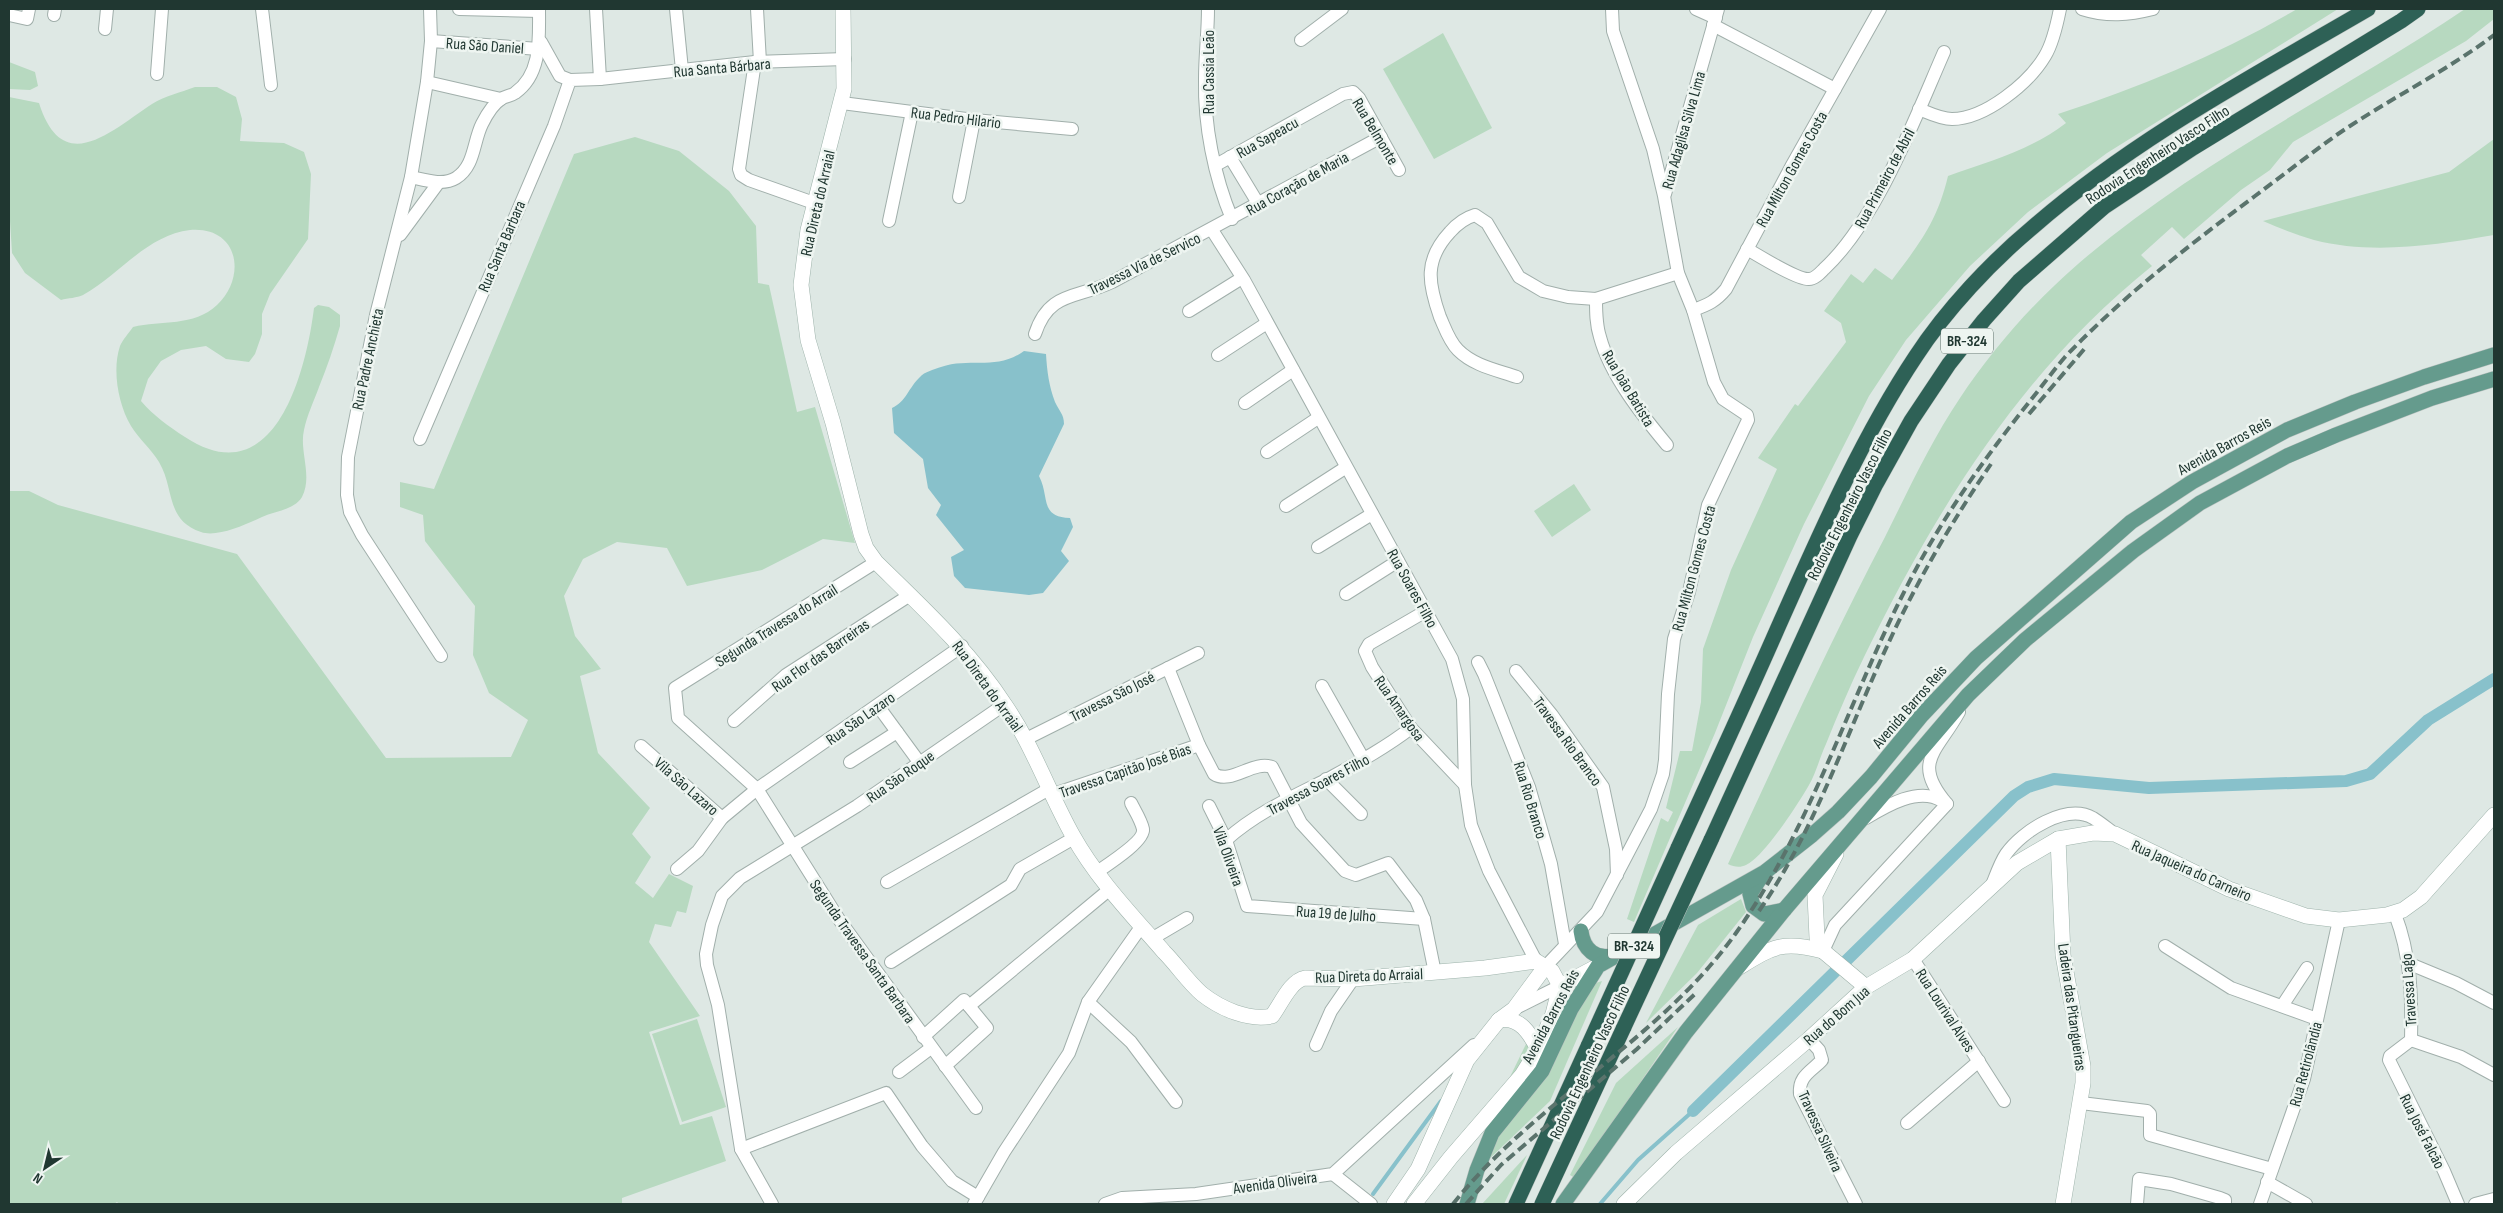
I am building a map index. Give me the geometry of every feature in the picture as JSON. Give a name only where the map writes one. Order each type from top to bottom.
[{"type":"highway","name":"Rodovia Engenheiro Vasco Filho","points":[[1516,1204],[1800,580],[1854,466],[1916,355],[1952,309],[2031,228],[2096,176],[2169,126],[2368,9]]},
{"type":"highway","name":"Rodovia Engenheiro Vasco Filho","points":[[1542,1204],[1850,536],[1911,421],[1948,364],[1984,320],[2020,281],[2104,207],[2193,148],[2401,22],[2418,9]]},
{"type":"main road","name":"Avenida Barros Reis","points":[[1467,1204],[1476,1170],[1492,1133],[1542,1071],[1571,1009],[1598,966],[1765,872],[1838,812],[1871,777],[1922,715],[1976,658],[2131,522],[2192,482],[2287,430],[2355,402],[2494,355]]},
{"type":"main road","points":[[1563,1204],[1686,1032],[1784,910],[1968,696],[2026,640],[2133,551],[2200,503],[2287,456],[2336,434],[2432,398],[2494,379]]},
{"type":"main road","points":[[1765,872],[1753,888],[1750,900],[1757,910],[1764,914],[1784,910]]},
{"type":"main road","points":[[1581,931],[1586,948],[1595,955],[1606,958],[1620,954]]},
{"type":"street","points":[[9,16],[27,19],[29,9]]},
{"type":"street","points":[[105,29],[107,9]]},
{"type":"street","points":[[157,74],[162,9]]},
{"type":"street","points":[[262,9],[271,85]]},
{"type":"street","name":"Rua Padre Anchieta","points":[[430,9],[431,41],[427,82],[411,177],[376,315],[351,439],[348,457],[347,495],[350,512],[362,535],[441,656]]},
{"type":"street","points":[[427,82],[501,99],[513,95],[526,84],[540,45],[539,10],[459,9]]},
{"type":"street","points":[[540,45],[560,76],[570,80],[600,79],[596,9]]},
{"type":"street","points":[[676,9],[682,70]]},
{"type":"street","points":[[756,9],[757,62],[739,169],[740,175],[748,180],[814,203]]},
{"type":"street","name":"Rua Direta do Arraial","points":[[843,9],[845,59],[842,103],[814,203],[803,258],[801,285],[803,313],[808,340],[833,423],[864,541],[876,562],[962,646],[1005,704],[1026,740],[1074,838],[1110,890],[1202,994],[1234,1012],[1248,1017],[1261,1018],[1272,1016],[1298,979],[1354,979],[1540,964]]},
{"type":"street","name":"Rua Cassia Leão","points":[[1208,9],[1205,79],[1208,124],[1218,181],[1232,218]]},
{"type":"street","points":[[1301,40],[1342,9]]},
{"type":"street","points":[[1612,9],[1613,31],[1653,149],[1664,196]]},
{"type":"street","points":[[1696,9],[1716,17],[1835,89]]},
{"type":"street","name":"Rua Milton Gomes Costa","points":[[1540,964],[1581,931],[1597,912],[1651,809],[1663,774],[1670,666],[1674,639],[1689,592],[1708,506],[1748,420],[1747,415],[1726,402],[1717,392],[1693,310],[1718,299],[1726,289],[1880,9]]},
{"type":"street","name":"Rua Primeiro de Abril","points":[[1919,109],[1952,119],[1988,109],[2008,95],[2032,73],[2045,56],[2060,9]]},
{"type":"street","points":[[2082,9],[2107,14],[2129,14],[2153,9]]},
{"type":"street","name":"Rua Adagilsa Silva Lima","points":[[1693,310],[1678,273],[1664,196],[1716,17]]},
{"type":"street","name":"Rua São Daniel","points":[[431,41],[540,45]]},
{"type":"street","name":"Rua Primeiro de Abril","points":[[1747,250],[1804,278],[1817,276],[1842,250],[1866,215],[1919,109],[1944,52]]},
{"type":"street","name":"Rua Santa Bárbara","points":[[600,79],[757,62],[845,59]]},
{"type":"street","name":"Rua Santa Barbara","points":[[420,439],[475,306],[554,126],[570,80]]},
{"type":"street","name":"Rua Belmonte","points":[[1353,92],[1359,98],[1399,170]]},
{"type":"street","name":"Rua Sapeacu","points":[[1259,205],[1230,157],[1343,94],[1353,92]]},
{"type":"street","points":[[411,177],[439,182],[456,178],[471,160],[483,123],[501,99]]},
{"type":"street","name":"Rua Pedro Hilario","points":[[842,103],[974,120],[1072,129]]},
{"type":"street","points":[[889,221],[912,112]]},
{"type":"street","points":[[959,197],[974,120]]},
{"type":"street","name":"Rua Coração de Maria","points":[[1212,230],[1381,137]]},
{"type":"street","points":[[1216,165],[1230,157]]},
{"type":"street","points":[[396,241],[439,182]]},
{"type":"street","points":[[1517,377],[1476,363],[1458,350],[1447,334],[1433,298],[1429,274],[1433,256],[1439,243],[1454,228],[1469,217],[1481,218],[1487,223],[1514,271],[1530,285],[1543,291],[1568,297],[1596,299],[1678,273]]},
{"type":"street","name":"Rua Soares Filho","points":[[1212,230],[1242,278],[1345,468],[1452,659],[1459,682],[1465,719],[1464,785],[1471,825],[1482,856],[1540,964]]},
{"type":"street","name":"Travessa Via de Servico","points":[[1034,334],[1045,311],[1054,302],[1063,297],[1104,286],[1212,230]]},
{"type":"street","points":[[1189,311],[1242,278]]},
{"type":"street","name":"Rua João Batista","points":[[1596,299],[1596,319],[1600,338],[1611,363],[1643,416],[1667,445]]},
{"type":"street","points":[[1218,354],[1267,323]]},
{"type":"street","points":[[1245,403],[1293,370]]},
{"type":"street","points":[[1267,452],[1318,418]]},
{"type":"street","points":[[1286,506],[1345,468]]},
{"type":"street","points":[[1318,547],[1372,514]]},
{"type":"street","points":[[1346,594],[1398,561]]},
{"type":"street","name":"Segunda Travessa do Arrail","points":[[675,688],[876,562]]},
{"type":"street","name":"Rua Flor das Barreiras","points":[[734,721],[786,675],[910,595]]},
{"type":"street","name":"Rua Amargosa","points":[[1426,611],[1369,644],[1365,649],[1372,668],[1411,728],[1464,785]]},
{"type":"street","name":"Rua São Lazaro","points":[[757,789],[962,646]]},
{"type":"street","name":"Travessa São José","points":[[1026,740],[1198,653]]},
{"type":"street","name":"Rua Rio Branco","points":[[1478,662],[1529,787],[1551,864],[1565,944]]},
{"type":"street","points":[[1168,668],[1212,771],[1218,776],[1226,776],[1251,768],[1270,766],[1274,769],[1301,823],[1349,874],[1361,874],[1388,863],[1416,900],[1424,919],[1436,973]]},
{"type":"street","name":"Travessa Rio Branco","points":[[1516,671],[1552,715],[1603,787],[1616,849],[1617,875]]},
{"type":"street","points":[[1322,686],[1364,760]]},
{"type":"street","name":"Segunda Travessa Santa Barbara","points":[[675,688],[678,718],[757,789],[838,918],[976,1108]]},
{"type":"street","points":[[1948,804],[1933,788],[1929,776],[1929,760],[1968,696]]},
{"type":"street","name":"Rua São Roque","points":[[741,1149],[718,1005],[706,954],[712,925],[722,896],[740,878],[792,844],[857,806],[1005,704]]},
{"type":"street","points":[[878,706],[919,762]]},
{"type":"street","name":"Travessa Soares Filho","points":[[1226,840],[1247,822],[1287,798],[1364,760],[1411,728]]},
{"type":"street","points":[[850,762],[897,732]]},
{"type":"street","name":"Travessa Capitão José Bias","points":[[886,882],[1050,792],[1199,744]]},
{"type":"street","name":"Vila São Lazaro","points":[[642,746],[722,818],[757,789]]},
{"type":"street","points":[[1326,779],[1361,814]]},
{"type":"street","points":[[1861,820],[1892,803],[1912,798],[1929,796],[1948,804]]},
{"type":"street","points":[[1097,872],[1134,844],[1142,835],[1143,829],[1131,803]]},
{"type":"street","points":[[1827,955],[1835,925],[1948,804]]},
{"type":"street","name":"Vila Oliveira","points":[[1210,806],[1226,840],[1247,906]]},
{"type":"street","name":"Rua Jaqueira do Carneiro","points":[[1992,886],[2006,854],[2027,832],[2050,819],[2072,815],[2092,817],[2115,834],[2229,890],[2306,916],[2338,920],[2396,914],[2421,897],[2493,817]]},
{"type":"street","points":[[677,869],[698,851],[722,818]]},
{"type":"street","name":"Rua Jaqueira do Carneiro","points":[[2058,839],[2094,833],[2115,834]]},
{"type":"street","points":[[891,962],[1011,885],[1020,869],[1074,838]]},
{"type":"street","name":"Rua do Bom Jua","points":[[1624,1204],[1676,1153],[1809,1039],[1866,987],[1913,960],[2017,863],[2058,839]]},
{"type":"street","name":"Ladeira das Pitangueiras","points":[[2058,839],[2063,955],[2083,1066],[2082,1103],[2063,1204]]},
{"type":"street","points":[[1827,955],[1815,926],[1815,895],[1844,840]]},
{"type":"street","points":[[923,1036],[1110,890]]},
{"type":"street","name":"Rua 19 de Julho","points":[[1247,906],[1424,919]]},
{"type":"street","name":"Travessa Lago","points":[[2389,1058],[2411,1040],[2412,1000],[2410,964],[2396,914]]},
{"type":"street","points":[[1153,938],[1187,918]]},
{"type":"street","name":"Rua Retirolândia","points":[[2260,1204],[2304,1079],[2338,920]]},
{"type":"street","points":[[772,1204],[741,1149],[886,1093],[922,1146],[952,1181],[976,1201],[1004,1152],[1069,1053],[1088,1002],[1141,927]]},
{"type":"street","points":[[1736,969],[1764,952],[1788,945],[1827,955],[1866,987]]},
{"type":"street","points":[[2165,946],[2231,988],[2317,1019]]},
{"type":"street","name":"Rua Lourival Alves","points":[[1913,960],[2004,1101]]},
{"type":"street","points":[[1414,1204],[1451,1157],[1522,1075],[1538,1049],[1552,1014],[1560,986],[1552,971],[1540,964],[1514,1009]]},
{"type":"street","points":[[2410,964],[2494,1003]]},
{"type":"street","points":[[1394,1204],[1418,1169],[1467,1060],[1484,1038],[1500,1020],[1514,1009],[1598,966]]},
{"type":"street","points":[[2282,1006],[2307,968]]},
{"type":"street","points":[[1316,1045],[1331,1011],[1354,979]]},
{"type":"street","points":[[1088,1002],[1131,1042],[1176,1102]]},
{"type":"street","points":[[945,1066],[987,1028],[967,1003]]},
{"type":"street","points":[[1500,1020],[1507,1019],[1518,1023],[1528,1032],[1538,1049]]},
{"type":"street","name":"Avenida Oliveira","points":[[1105,1204],[1122,1198],[1196,1194],[1333,1174],[1468,1049],[1484,1038]]},
{"type":"street","name":"Travessa Silveira","points":[[1809,1039],[1819,1050],[1822,1060],[1807,1072],[1802,1080],[1800,1094],[1856,1204]]},
{"type":"street","points":[[2411,1040],[2461,1057],[2494,1075]]},
{"type":"street","points":[[899,1072],[931,1048]]},
{"type":"street","name":"Rua José Falcão","points":[[2389,1058],[2458,1204]]},
{"type":"street","name":"Rua Lourival Alves","points":[[1907,1123],[1979,1061]]},
{"type":"street","points":[[2082,1103],[2147,1111],[2150,1114],[2150,1135],[2272,1169]]},
{"type":"street","points":[[1333,1174],[1372,1204]]},
{"type":"street","points":[[2137,1204],[2139,1179],[2171,1184],[2220,1198],[2225,1200],[2226,1204]]},
{"type":"street","points":[[2267,1182],[2306,1204]]},
{"type":"street","points":[[2475,1204],[2494,1199]]},
{"type":"green space","points":[[2297,9],[2338,9],[2107,153],[2028,212],[1970,266],[1906,340],[1869,396],[1804,524],[1753,637],[1715,733],[1634,922],[1627,919],[1661,818],[1668,822],[1673,812],[1666,808],[1680,751],[1692,751],[1701,702],[1703,649],[1731,570],[1777,469],[1758,458],[1795,404],[1798,406],[1846,342],[1841,323],[1824,311],[1851,274],[1863,283],[1875,268],[1892,280],[1911,255],[1933,219],[1948,176],[2010,154],[2039,141],[2066,123],[2058,114],[2150,81],[2180,68],[2240,40]]},
{"type":"green space","points":[[2465,9],[2494,9],[2494,19],[2466,41],[2293,142],[2270,170],[2241,190],[2184,239],[2172,227],[2141,255],[2152,266],[2105,307],[2062,350],[2023,396],[1986,445],[1952,496],[1921,548],[1864,657],[1811,780],[1789,817],[1762,852],[1753,860],[1742,867],[1728,864],[1824,658],[1930,449],[1949,414],[1970,383],[2016,326],[2054,286],[2099,246],[2148,209],[2200,173]]},
{"type":"green space","points":[[1443,33],[1492,128],[1434,159],[1383,69]]},
{"type":"green space","points":[[9,62],[35,72],[38,86],[30,90],[9,89]]},
{"type":"green space","points":[[195,87],[217,87],[236,97],[242,119],[240,141],[284,143],[304,152],[311,174],[308,239],[270,294],[262,314],[262,334],[255,354],[249,362],[226,359],[206,346],[181,350],[161,361],[148,379],[141,401],[162,421],[185,437],[216,451],[242,451],[263,439],[280,419],[293,393],[303,364],[314,308],[318,305],[329,307],[340,315],[340,326],[335,342],[304,430],[303,446],[306,481],[302,497],[294,505],[232,529],[215,533],[201,532],[190,527],[176,512],[164,472],[159,462],[134,431],[126,417],[118,387],[117,366],[120,346],[133,327],[188,320],[208,312],[217,305],[226,294],[235,268],[233,256],[228,245],[219,236],[206,231],[190,230],[175,233],[147,247],[83,295],[61,300],[25,273],[12,253],[9,205],[9,97],[39,103],[49,126],[61,139],[75,144],[90,142],[105,135],[157,101]]},
{"type":"green space","points":[[635,137],[679,151],[729,191],[756,226],[758,283],[769,285],[797,412],[815,407],[855,543],[823,539],[762,570],[687,586],[667,548],[617,542],[583,559],[564,596],[575,636],[601,669],[580,676],[598,753],[650,808],[632,834],[651,857],[635,883],[653,898],[669,874],[693,886],[686,913],[677,911],[671,927],[655,924],[649,942],[700,1016],[649,1032],[680,1125],[712,1116],[726,1161],[622,1198],[622,1204],[119,1204],[117,1202],[114,1204],[9,1204],[9,491],[29,491],[58,505],[237,554],[386,758],[511,757],[528,720],[489,693],[473,655],[475,606],[425,541],[423,515],[400,507],[400,482],[434,489],[574,154]]},
{"type":"green space","points":[[2494,139],[2494,235],[2427,245],[2381,248],[2358,247],[2314,240],[2263,221],[2449,172]]},
{"type":"green space","points":[[1574,484],[1591,510],[1552,537],[1534,511]]},
{"type":"green space","points":[[1741,899],[1746,912],[1697,973],[1646,1023],[1698,925]]},
{"type":"green space","points":[[1602,981],[1550,1101],[1486,1162],[1510,1077],[1527,1042],[1550,1013],[1580,988]]},
{"type":"green space","points":[[697,1019],[726,1107],[682,1122],[652,1034]]},
{"type":"green space","points":[[1678,1027],[1575,1178],[1570,1175],[1616,1083]]},
{"type":"green space","points":[[1527,1155],[1504,1204],[1482,1204]]},
{"type":"water","points":[[1024,351],[1046,354],[1051,390],[1063,418],[1064,424],[1039,476],[1049,510],[1060,517],[1070,518],[1073,527],[1061,551],[1069,561],[1043,593],[1029,595],[965,588],[954,576],[951,557],[964,550],[936,515],[941,505],[928,488],[923,459],[894,433],[892,408],[901,402],[922,375],[930,371],[952,364],[1003,361]]},
{"type":"waterway","points":[[1693,1111],[2014,796],[2028,787],[2054,779],[2149,788],[2346,781],[2370,774],[2428,720],[2494,679]]},
{"type":"waterway","points":[[1373,1194],[1445,1098]]},
{"type":"waterway","points":[[1600,1204],[1638,1160],[1693,1111]]},
{"type":"railway","points":[[1453,1204],[1486,1167],[1521,1133],[1671,1006],[1705,971],[1736,933],[1766,886],[1793,838],[1883,637],[1933,539],[1967,485],[2065,357],[2109,314],[2156,273],[2307,157],[2357,121],[2456,61],[2494,35]]},
{"type":"railway","points":[[2029,414],[2086,347]]},
{"type":"railway","points":[[1759,911],[1796,850],[1812,818],[1883,655],[1907,605],[1947,533],[1991,464]]},
{"type":"railway","points":[[1466,1204],[1501,1165],[1637,1049],[1697,992]]}]
